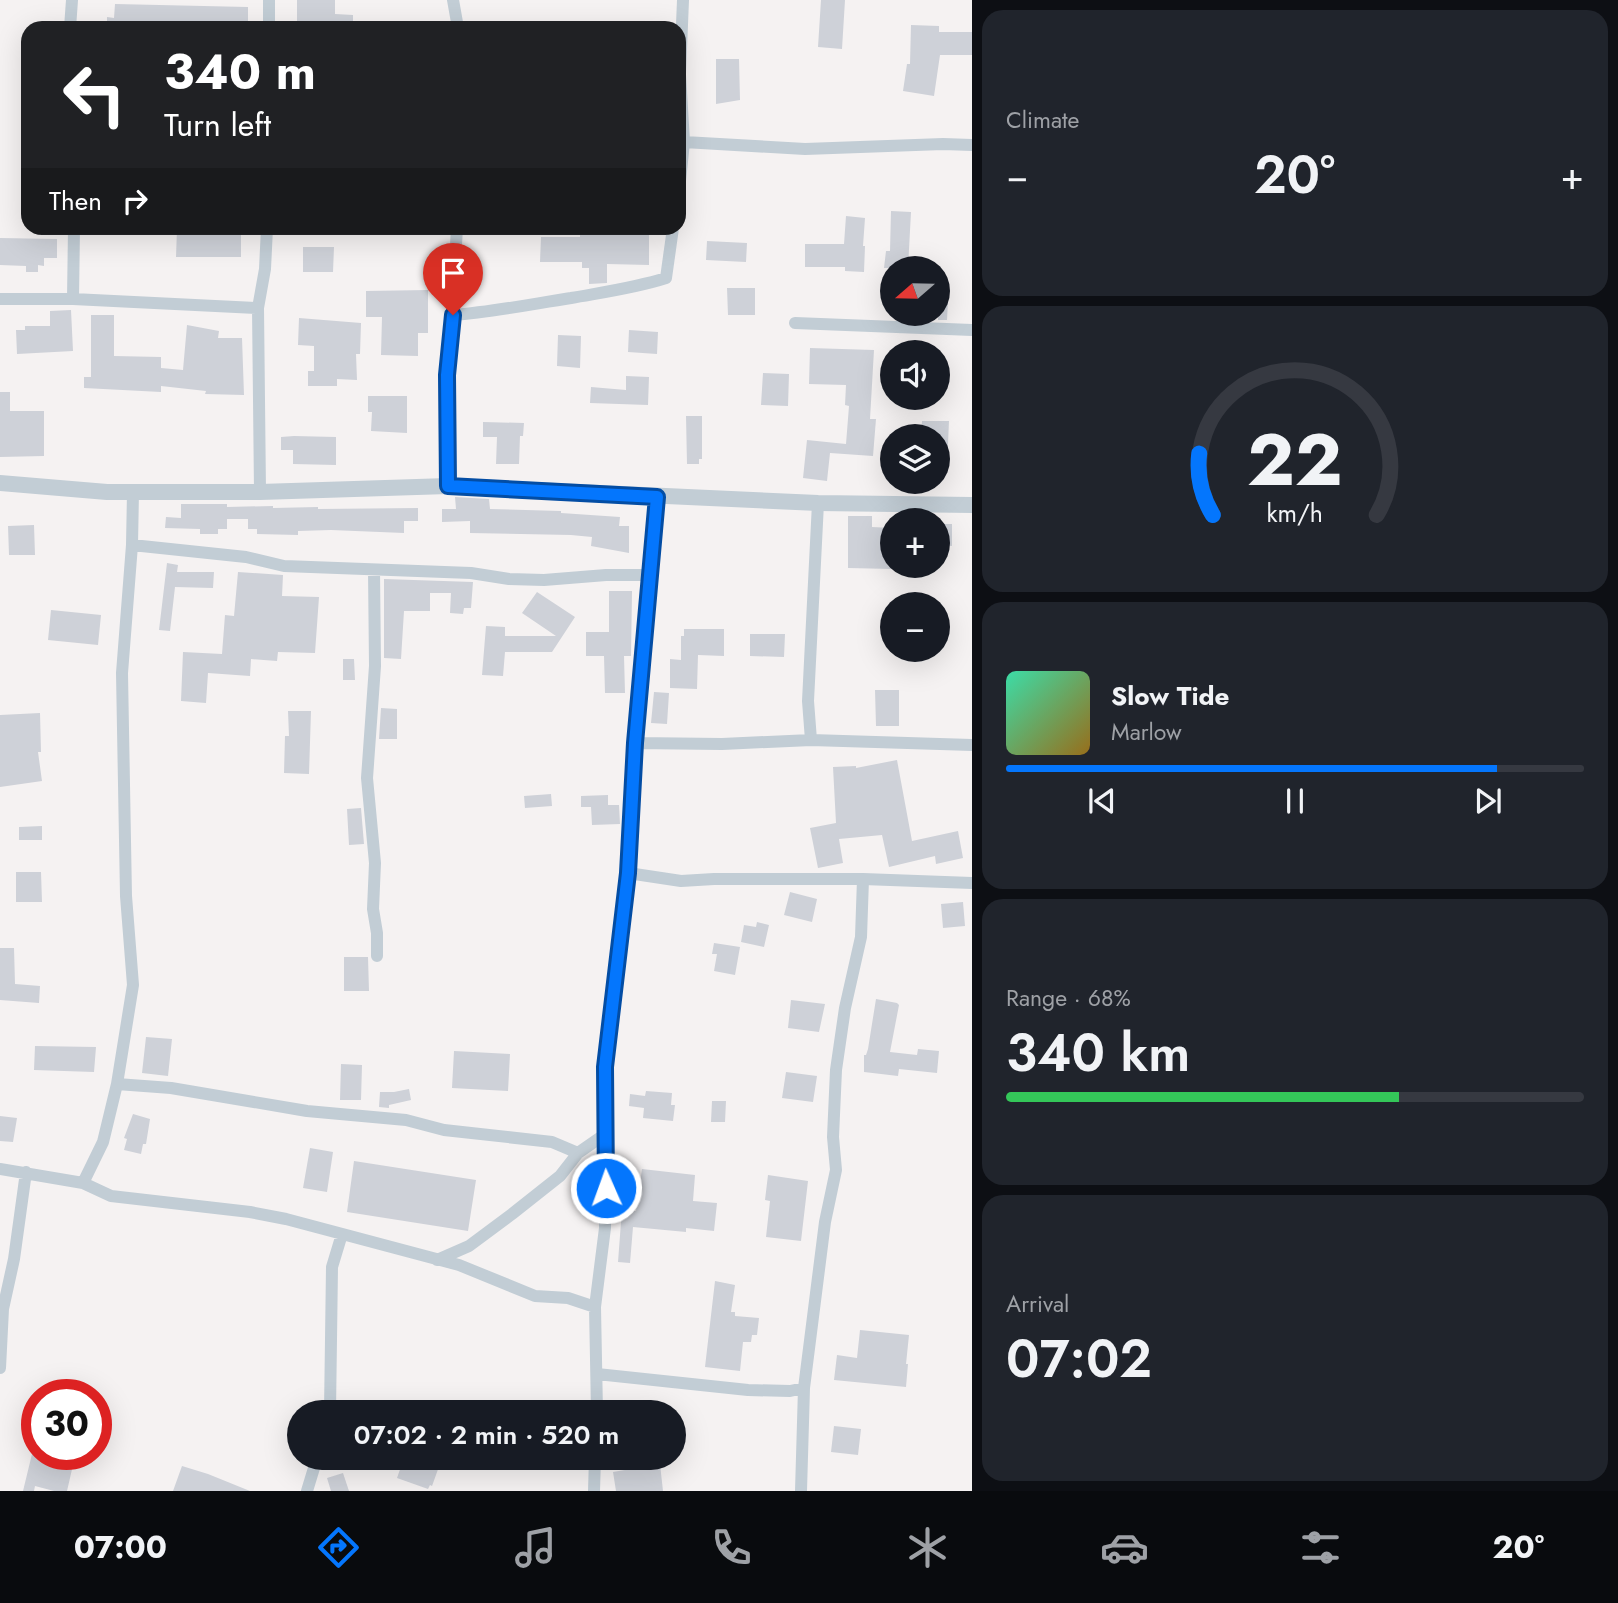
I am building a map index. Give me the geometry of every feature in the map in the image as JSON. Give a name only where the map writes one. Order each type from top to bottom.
[{"type":"street","points":[[70,21],[72,0]]},
{"type":"street","points":[[269,0],[269,21]]},
{"type":"street","points":[[453,0],[457,21]]},
{"type":"street","points":[[683,21],[684,0]]},
{"type":"street","points":[[686,142],[805,149],[972,145]]},
{"type":"street","points":[[74,235],[74,299]]},
{"type":"street","points":[[260,492],[258,309],[265,269],[267,235]]},
{"type":"street","points":[[448,486],[447,375],[457,235]]},
{"type":"street","points":[[453,315],[494,312],[548,303],[636,287],[666,278],[672,235]]},
{"type":"street","points":[[0,299],[74,299],[258,309]]},
{"type":"street","points":[[794,323],[972,330]]},
{"type":"street","points":[[0,484],[107,492],[260,492],[448,486],[818,503],[972,505]]},
{"type":"street","points":[[83,1183],[103,1142],[117,1084],[132,985],[126,896],[122,673],[132,545],[133,492]]},
{"type":"street","points":[[597,1400],[595,1307],[605,1228],[605,1067],[628,873],[635,743],[657,497]]},
{"type":"street","points":[[811,740],[808,701],[818,503]]},
{"type":"street","points":[[132,545],[246,557],[284,566],[471,573],[532,580],[650,575]]},
{"type":"street","points":[[374,569],[375,666],[367,778],[375,863],[373,909],[377,956]]},
{"type":"street","points":[[635,743],[722,744],[811,740],[972,745]]},
{"type":"street","points":[[628,873],[681,881],[863,880],[972,883]]},
{"type":"street","points":[[801,1491],[804,1388],[825,1222],[836,1170],[833,1137],[836,1070],[845,1008],[861,937],[863,880]]},
{"type":"street","points":[[117,1084],[171,1088],[307,1111],[406,1120],[444,1130],[552,1142],[578,1153]]},
{"type":"street","points":[[436,1260],[469,1246],[560,1176],[578,1153],[604,1135]]},
{"type":"street","points":[[0,1169],[83,1183],[111,1196],[250,1212],[459,1265],[535,1296],[568,1298],[595,1307]]},
{"type":"street","points":[[0,1368],[3,1309],[26,1172]]},
{"type":"street","points":[[330,1400],[332,1267],[342,1234]]},
{"type":"street","points":[[597,1374],[748,1390],[790,1391],[804,1388]]},
{"type":"street","points":[[307,1491],[313,1470]]},
{"type":"street","points":[[594,1491],[595,1470]]},
{"type":"building","points":[[297,0],[335,0],[335,14],[353,15],[353,21],[297,21]]},
{"type":"building","points":[[821,0],[845,0],[842,49],[818,47]]},
{"type":"building","points":[[115,4],[248,7],[248,21],[107,21],[107,17],[114,18]]},
{"type":"building","points":[[911,25],[939,26],[939,32],[972,32],[972,55],[940,55],[934,96],[903,91],[907,64],[910,64]]},
{"type":"building","points":[[716,59],[739,59],[740,100],[716,104]]},
{"type":"building","points":[[891,211],[911,212],[909,256],[885,256],[886,251],[890,251]]},
{"type":"building","points":[[846,216],[865,218],[864,272],[845,271],[845,267],[805,267],[805,244],[844,244]]},
{"type":"building","points":[[177,235],[241,235],[241,257],[176,257]]},
{"type":"building","points":[[649,235],[649,265],[607,264],[607,283],[589,284],[589,268],[582,268],[582,262],[540,262],[541,237]]},
{"type":"building","points":[[0,238],[57,239],[57,258],[44,258],[44,266],[38,265],[38,272],[26,272],[26,266],[0,265]]},
{"type":"building","points":[[707,241],[747,243],[746,262],[706,260]]},
{"type":"building","points":[[303,247],[334,247],[333,272],[303,272]]},
{"type":"building","points":[[727,288],[755,288],[755,315],[728,315]]},
{"type":"building","points":[[428,290],[428,333],[418,333],[418,356],[381,355],[382,317],[366,317],[366,291]]},
{"type":"building","points":[[71,310],[73,351],[17,354],[16,330],[25,330],[25,326],[50,326],[50,311]]},
{"type":"building","points":[[91,315],[114,315],[114,356],[161,357],[161,368],[183,370],[187,325],[219,331],[218,338],[242,338],[244,395],[205,394],[206,391],[161,386],[161,392],[84,388],[84,377],[91,377]]},
{"type":"building","points":[[299,318],[361,323],[360,354],[356,354],[357,380],[337,379],[337,386],[308,386],[308,371],[314,371],[314,346],[298,345]]},
{"type":"building","points":[[629,330],[658,332],[657,354],[628,352]]},
{"type":"building","points":[[558,335],[581,336],[580,368],[557,366]]},
{"type":"building","points":[[810,348],[874,350],[870,419],[876,419],[873,456],[830,453],[827,481],[803,478],[807,440],[846,444],[849,406],[845,405],[846,385],[809,384]]},
{"type":"building","points":[[763,373],[789,374],[788,406],[761,405]]},
{"type":"building","points":[[626,376],[649,377],[648,405],[590,403],[591,387],[626,390]]},
{"type":"building","points":[[0,392],[10,392],[10,411],[44,411],[44,456],[0,457]]},
{"type":"building","points":[[368,396],[407,396],[407,433],[371,431],[372,412],[368,412]]},
{"type":"building","points":[[686,416],[702,416],[702,459],[699,459],[699,464],[687,464]]},
{"type":"building","points":[[922,421],[949,421],[949,424],[922,424]]},
{"type":"building","points":[[483,422],[524,423],[523,436],[520,436],[519,464],[496,464],[497,437],[483,437]]},
{"type":"building","points":[[281,437],[336,437],[336,465],[293,464],[293,450],[281,450]]},
{"type":"building","points":[[455,497],[489,499],[490,509],[561,511],[620,517],[619,526],[629,526],[629,553],[591,546],[592,537],[470,533],[470,521],[442,522],[442,509],[456,509]]},
{"type":"building","points":[[181,504],[318,509],[418,508],[418,521],[404,521],[404,533],[331,530],[298,531],[298,535],[257,534],[257,529],[248,529],[248,519],[227,519],[227,529],[218,529],[218,534],[200,534],[200,529],[165,528],[166,517],[181,518]]},
{"type":"building","points":[[848,516],[872,516],[872,527],[880,527],[880,569],[848,568]]},
{"type":"building","points":[[950,524],[952,524],[950,546]]},
{"type":"building","points":[[34,525],[35,555],[9,555],[8,526]]},
{"type":"building","points":[[167,563],[178,565],[177,572],[214,572],[213,588],[175,587],[170,631],[159,630]]},
{"type":"building","points":[[238,572],[283,575],[282,596],[319,597],[315,653],[278,652],[277,661],[251,659],[250,676],[208,673],[206,703],[181,701],[183,652],[222,654],[225,615],[234,616]]},
{"type":"building","points":[[384,579],[473,582],[471,608],[464,608],[463,614],[450,613],[451,593],[430,593],[430,611],[404,611],[401,659],[384,658]]},
{"type":"building","points":[[609,591],[632,591],[631,656],[624,656],[625,693],[605,693],[604,656],[586,656],[586,632],[609,632]]},
{"type":"building","points":[[537,592],[575,617],[552,652],[505,652],[503,676],[482,675],[486,626],[505,627],[505,636],[556,636],[522,613]]},
{"type":"building","points":[[51,610],[101,615],[98,645],[48,640]]},
{"type":"building","points":[[684,629],[724,629],[724,656],[698,655],[697,689],[670,688],[670,659],[681,660],[681,636],[684,636]]},
{"type":"building","points":[[750,634],[785,634],[784,657],[750,656]]},
{"type":"building","points":[[343,659],[354,659],[355,680],[343,680]]},
{"type":"building","points":[[875,690],[899,690],[899,726],[876,726]]},
{"type":"building","points":[[654,692],[669,693],[667,724],[651,723]]},
{"type":"building","points":[[381,708],[397,709],[397,739],[379,739]]},
{"type":"building","points":[[288,711],[311,711],[309,774],[284,773],[285,736],[289,736]]},
{"type":"building","points":[[40,713],[41,752],[38,752],[42,781],[0,787],[0,715]]},
{"type":"building","points":[[897,760],[912,841],[958,831],[963,858],[936,864],[935,856],[889,867],[882,835],[839,839],[843,863],[818,868],[810,828],[836,823],[833,767],[856,768]]},
{"type":"building","points":[[551,794],[552,806],[525,808],[524,796]]},
{"type":"building","points":[[608,795],[608,805],[619,805],[620,824],[592,825],[591,807],[581,807],[581,796]]},
{"type":"building","points":[[361,808],[364,844],[349,845],[347,809]]},
{"type":"building","points":[[42,826],[42,840],[19,840],[19,827]]},
{"type":"building","points":[[16,872],[41,872],[42,902],[16,902]]},
{"type":"building","points":[[790,892],[817,899],[812,922],[784,915]]},
{"type":"building","points":[[963,902],[965,926],[943,928],[941,904]]},
{"type":"building","points":[[757,922],[769,925],[764,947],[741,942],[744,925],[756,927]]},
{"type":"building","points":[[714,943],[740,947],[735,975],[714,971],[717,954],[712,954]]},
{"type":"building","points":[[0,948],[14,948],[15,984],[40,986],[39,1003],[0,1000]]},
{"type":"building","points":[[344,957],[368,957],[369,991],[344,991]]},
{"type":"building","points":[[876,999],[899,1005],[890,1052],[917,1055],[918,1049],[939,1051],[937,1073],[899,1069],[898,1076],[864,1072],[864,1055],[868,1049]]},
{"type":"building","points":[[791,1000],[825,1004],[819,1032],[788,1028]]},
{"type":"building","points":[[146,1037],[172,1039],[168,1076],[142,1073]]},
{"type":"building","points":[[35,1046],[96,1047],[94,1072],[34,1070]]},
{"type":"building","points":[[454,1051],[510,1054],[508,1091],[452,1088]]},
{"type":"building","points":[[341,1064],[362,1065],[361,1100],[340,1100]]},
{"type":"building","points":[[786,1072],[817,1076],[813,1102],[782,1098]]},
{"type":"building","points":[[409,1089],[411,1100],[389,1105],[389,1108],[379,1107],[380,1092]]},
{"type":"building","points":[[646,1091],[672,1093],[671,1105],[675,1105],[673,1121],[643,1118],[644,1108],[629,1106],[630,1094],[645,1096]]},
{"type":"building","points":[[712,1101],[726,1101],[725,1122],[711,1122]]},
{"type":"building","points":[[133,1114],[150,1119],[146,1144],[143,1144],[141,1154],[124,1150],[127,1139],[124,1138]]},
{"type":"building","points":[[0,1116],[17,1118],[13,1142],[0,1141]]},
{"type":"building","points":[[310,1148],[333,1152],[327,1192],[303,1188]]},
{"type":"building","points":[[354,1161],[476,1180],[468,1231],[347,1212]]},
{"type":"building","points":[[642,1169],[695,1175],[693,1201],[717,1203],[714,1231],[686,1228],[686,1232],[633,1227],[630,1263],[618,1262],[622,1209],[636,1211]]},
{"type":"building","points":[[768,1175],[808,1181],[801,1241],[766,1237],[770,1201],[765,1200]]},
{"type":"building","points":[[715,1281],[735,1285],[731,1312],[735,1312],[735,1316],[759,1318],[757,1335],[752,1335],[751,1342],[743,1342],[740,1371],[705,1367]]},
{"type":"building","points":[[860,1330],[909,1335],[906,1387],[834,1380],[837,1355],[857,1358]]},
{"type":"building","points":[[834,1426],[861,1429],[858,1455],[831,1452]]},
{"type":"building","points":[[182,1466],[208,1474],[250,1491],[173,1491]]},
{"type":"building","points":[[28,1470],[72,1470],[67,1491],[35,1486],[34,1491],[23,1491]]},
{"type":"building","points":[[400,1470],[438,1470],[432,1486],[428,1489],[397,1478]]},
{"type":"building","points":[[661,1470],[663,1491],[616,1491],[613,1472]]},
{"type":"building","points":[[343,1473],[349,1491],[331,1491],[327,1478]]},
{"type":"route","points":[[453,315],[447,375],[448,486],[657,497],[635,743],[628,873],[605,1067],[606,1188]]}]
